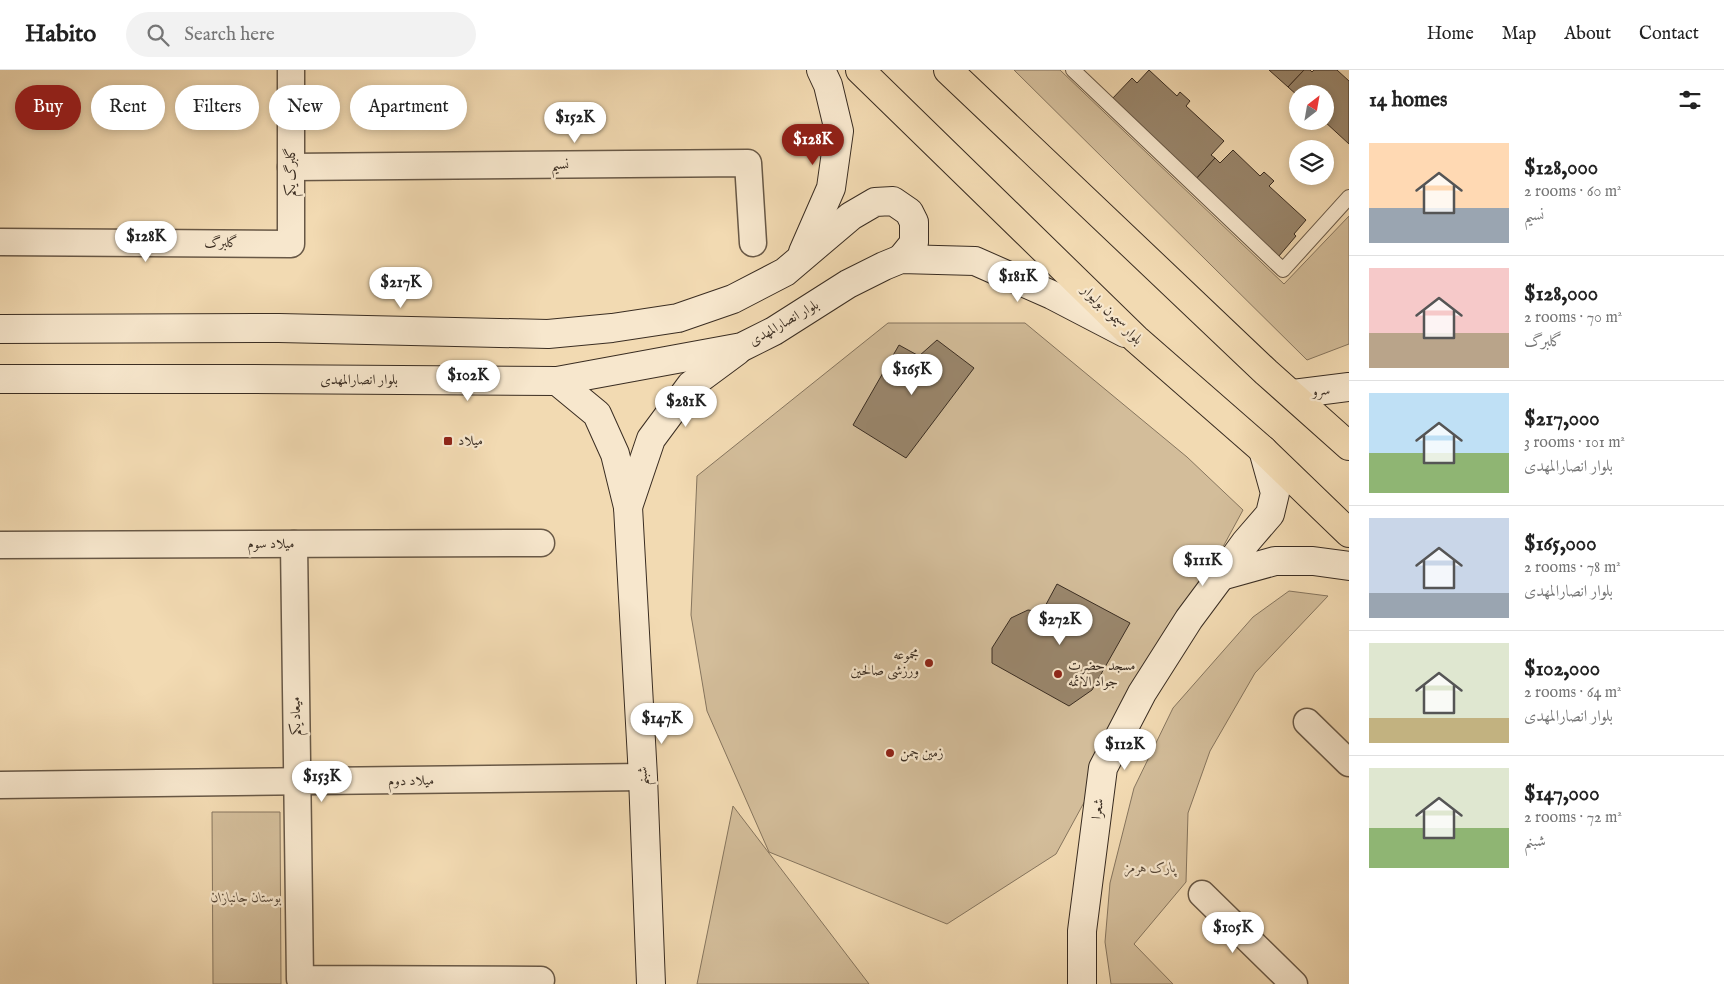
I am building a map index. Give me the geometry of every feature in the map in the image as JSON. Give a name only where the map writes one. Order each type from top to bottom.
[{"type":"main road","points":[[801,258],[831,188],[838,131],[828,85],[821,70]]},
{"type":"main road","name":"بلوار سیمون بولیوار","points":[[860,70],[1136,339],[1263,450],[1349,533]]},
{"type":"main road","points":[[948,70],[1266,372],[1293,394],[1349,446]]},
{"type":"main road","points":[[0,329],[279,328],[548,334],[612,328],[678,318],[733,299],[785,272],[851,216],[875,202],[893,201],[910,212],[914,222],[914,243],[901,259]]},
{"type":"main road","points":[[901,259],[975,261],[1052,294],[1136,339]]},
{"type":"main road","name":"بلوار انصارالمهدی","points":[[0,379],[557,381],[742,347],[774,331],[848,284],[901,259]]},
{"type":"main road","points":[[628,507],[651,439],[691,385],[742,347]]},
{"type":"main road","points":[[557,381],[596,414],[615,454],[628,507]]},
{"type":"main road","name":"سرو","points":[[1293,394],[1349,387]]},
{"type":"main road","name":"شعرا","points":[[1082,984],[1082,931],[1103,768],[1142,693],[1190,619],[1245,543],[1270,514],[1275,493],[1263,450]]},
{"type":"main road","name":"شبنم","points":[[628,507],[643,777],[650,984]]},
{"type":"main road","points":[[1221,576],[1276,561],[1313,561],[1349,566]]},
{"type":"street","name":"گلبرگ یکم","points":[[291,70],[291,244]]},
{"type":"street","name":"نسیم","points":[[291,168],[748,163],[753,243]]},
{"type":"street","name":"گلبرگ","points":[[0,242],[291,244]]},
{"type":"street","name":"میلاد سوم","points":[[0,545],[541,543]]},
{"type":"street","name":"میعاد یکم","points":[[294,544],[300,979],[541,980]]},
{"type":"street","points":[[1307,722],[1349,763]]},
{"type":"street","name":"میلاد دوم","points":[[0,785],[643,777]]},
{"type":"street","points":[[1202,894],[1294,984]]},
{"type":"lane","points":[[1073,70],[1283,270],[1349,197]]},
{"type":"green space","points":[[1014,70],[1060,70],[1284,284],[1349,216],[1349,344],[1307,360]]},
{"type":"green space","name":"مجموعه ورزشی صالحین","points":[[888,323],[1025,323],[1187,457],[1243,510],[1056,854],[947,924],[769,852],[707,711],[691,615],[697,476]]},
{"type":"green space","name":"پارک هرمز","points":[[1289,591],[1328,596],[1255,673],[1210,751],[1188,813],[1186,882],[1134,944],[1173,984],[1111,984],[1105,942],[1110,883],[1134,788],[1173,708],[1253,617]]},
{"type":"green space","points":[[733,806],[869,984],[697,984]]},
{"type":"green space","name":"بوستان جانبازان","points":[[212,812],[280,812],[281,984],[213,984]]},
{"type":"building","points":[[1149,70],[1177,96],[1180,92],[1190,101],[1186,106],[1224,141],[1211,155],[1215,158],[1196,179],[1111,100],[1132,78],[1137,83]]},
{"type":"building","points":[[1269,70],[1304,70],[1288,87]]},
{"type":"building","points":[[1304,70],[1312,72],[1314,70],[1337,70],[1349,81],[1349,144],[1334,130],[1334,85],[1290,85]]},
{"type":"building","points":[[1233,150],[1260,176],[1264,172],[1274,181],[1269,186],[1306,220],[1294,234],[1296,236],[1279,256],[1196,179],[1215,158],[1220,163]]},
{"type":"building","points":[[937,340],[974,368],[906,458],[853,425],[899,345],[919,356]]},
{"type":"building","points":[[1057,584],[1130,623],[1092,690],[1069,706],[992,663],[992,648],[1011,618],[1028,610],[1042,612]]},
{"type":"place","name":"میلاد","points":[[448,441]]},
{"type":"place","name":"مجموعه ورزشی صالحین","points":[[929,663]]},
{"type":"place","name":"مسجد حضرت جواد الائمه","points":[[1058,674]]},
{"type":"place","name":"زمین چمن","points":[[890,753]]}]
